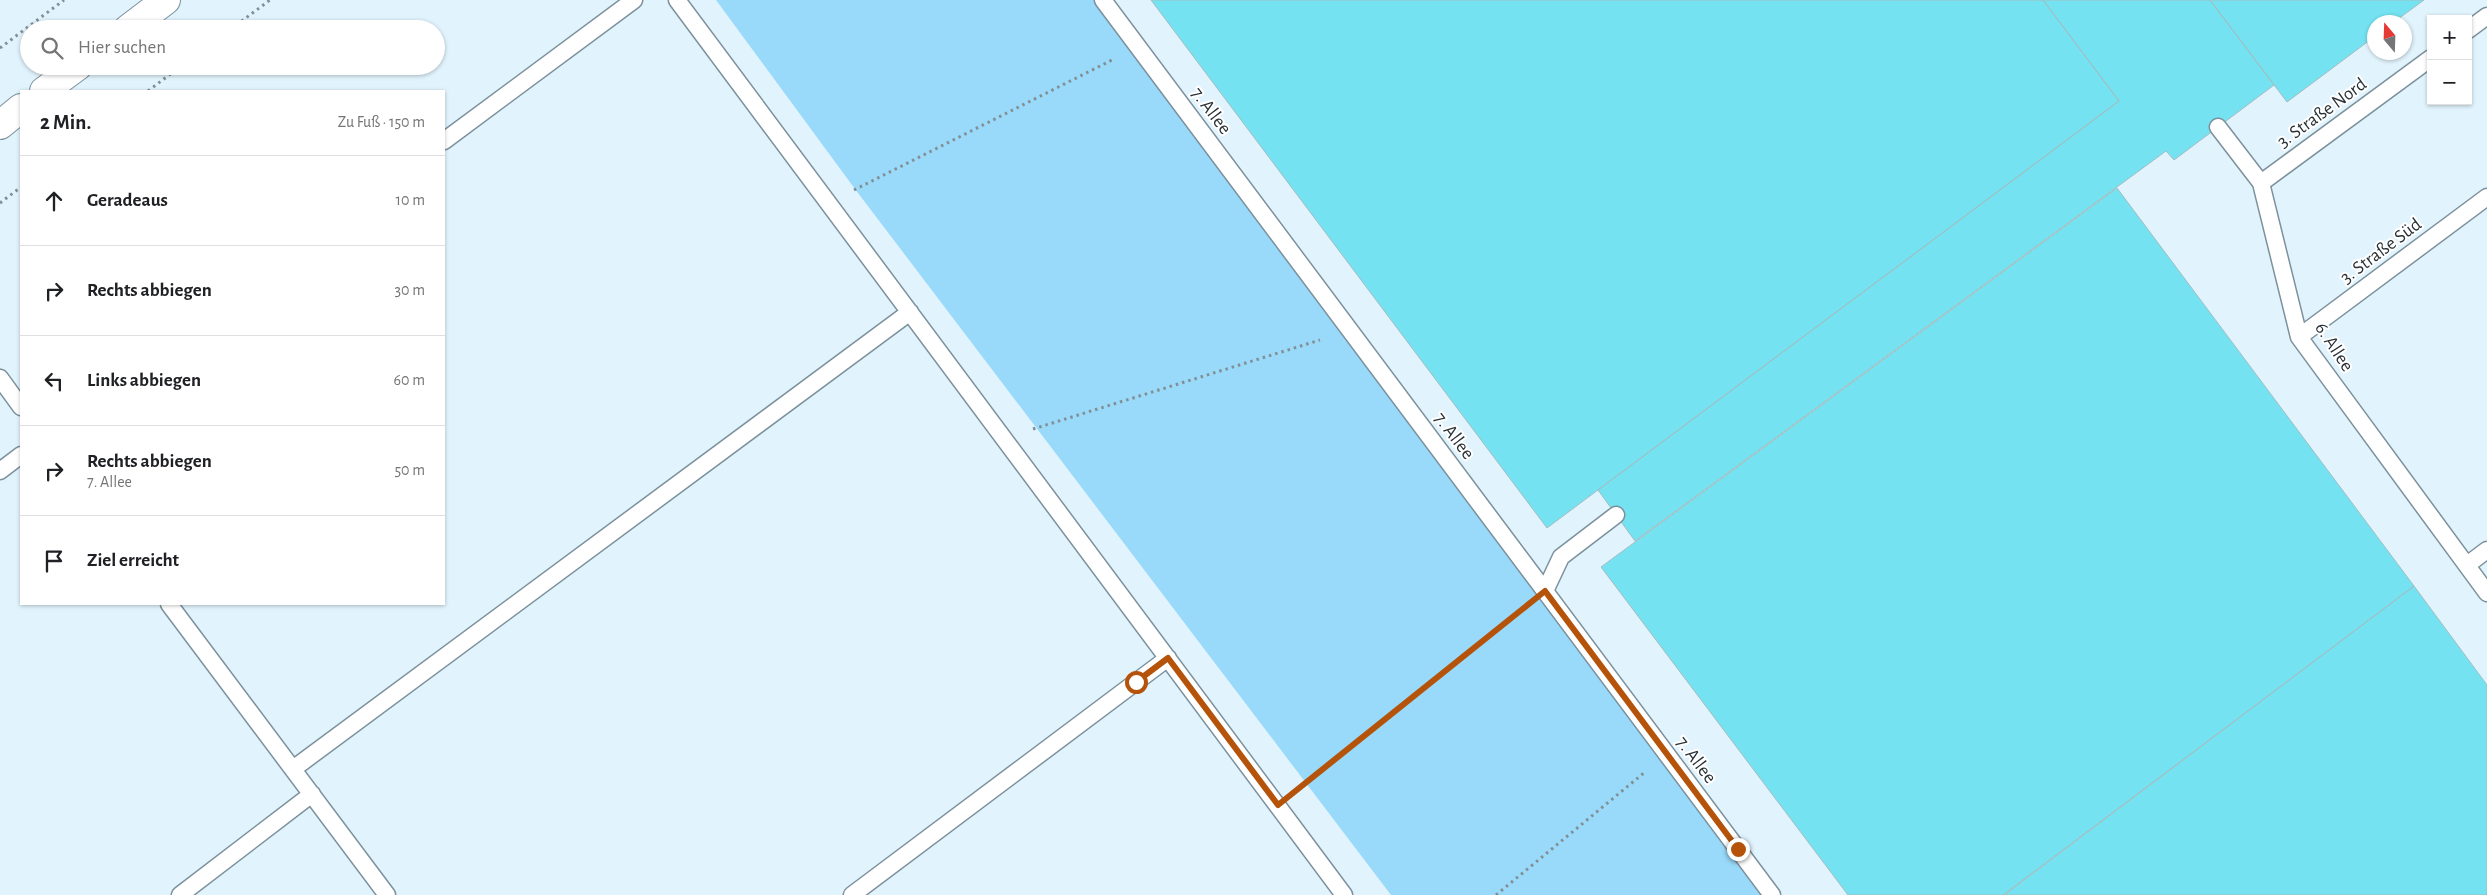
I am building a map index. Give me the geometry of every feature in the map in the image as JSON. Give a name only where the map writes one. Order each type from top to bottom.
[{"type":"street","points":[[140,20],[166,0]]},
{"type":"street","points":[[45,90],[66,75]]},
{"type":"street","points":[[0,125],[20,109]]},
{"type":"lane","points":[[445,140],[634,0]]},
{"type":"lane","points":[[677,0],[1344,895]]},
{"type":"lane","name":"7. Allee","points":[[1103,0],[1772,895]]},
{"type":"lane","points":[[2472,27],[2487,16]]},
{"type":"lane","name":"3. Straße Nord","points":[[2261,183],[2428,60]]},
{"type":"lane","name":"6. Allee","points":[[2218,127],[2261,183],[2299,337],[2487,593]]},
{"type":"lane","name":"3. Straße Süd","points":[[2299,337],[2487,197]]},
{"type":"lane","points":[[293,769],[910,312]]},
{"type":"lane","points":[[0,378],[20,406]]},
{"type":"lane","points":[[0,471],[20,456]]},
{"type":"lane","points":[[1545,591],[1561,557],[1616,515]]},
{"type":"lane","points":[[2467,565],[2487,550]]},
{"type":"lane","points":[[170,605],[387,895]]},
{"type":"lane","points":[[852,895],[1168,658]]},
{"type":"lane","points":[[180,895],[312,794]]},
{"type":"path","points":[[37,20],[64,0]]},
{"type":"path","points":[[243,20],[270,0]]},
{"type":"path","points":[[0,48],[20,33]]},
{"type":"path","points":[[830,204],[855,189],[1138,47]]},
{"type":"path","points":[[149,90],[170,75]]},
{"type":"path","points":[[0,203],[20,188]]},
{"type":"path","points":[[1004,438],[1350,330]]},
{"type":"path","points":[[1278,805],[1545,591]]},
{"type":"path","points":[[1496,895],[1667,754]]},
{"type":"shaded area","points":[[716,0],[1103,0],[1772,895],[1391,895],[855,189]]},
{"type":"building","points":[[1151,0],[2043,0],[2119,101],[1547,528]]},
{"type":"building","points":[[2043,0],[2210,0],[2274,85],[2174,160],[2166,151],[1635,541],[1598,490],[2119,101]]},
{"type":"building","points":[[2210,0],[2424,0],[2404,15],[2367,15],[2367,42],[2287,102]]},
{"type":"building","points":[[2117,188],[2414,586],[2003,895],[1848,895],[1601,567]]},
{"type":"building","points":[[2414,586],[2487,685],[2487,895],[2004,895]]},
{"type":"route","points":[[1136,682],[1168,658],[1278,805],[1545,591],[1738,849]]}]
